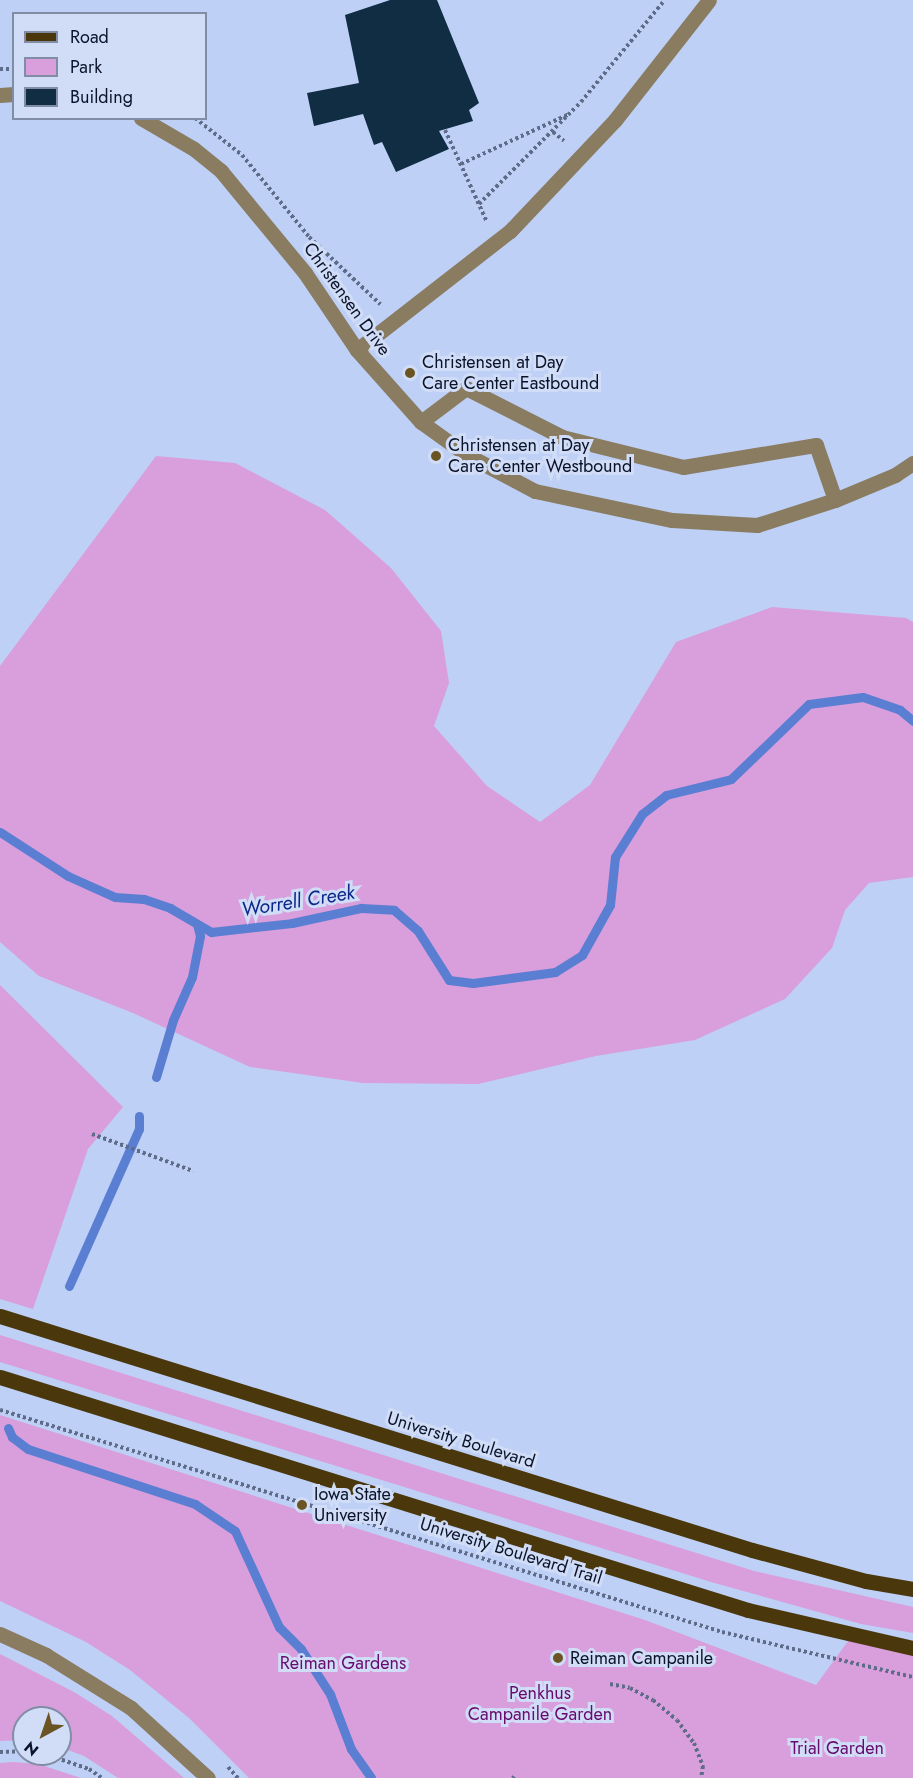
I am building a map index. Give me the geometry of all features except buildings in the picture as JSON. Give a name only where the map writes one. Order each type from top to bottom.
[{"type":"main road","name":"University Boulevard","points":[[0,1316],[752,1550],[866,1581],[913,1589]]},
{"type":"main road","points":[[0,1377],[748,1610],[913,1648]]},
{"type":"street","points":[[357,350],[510,231],[615,120],[709,0]]},
{"type":"street","name":"Christensen Drive","points":[[144,120],[194,149],[221,171],[305,273],[357,350],[421,422],[467,455],[535,491],[600,507],[672,520],[757,525],[835,500],[895,475],[913,463]]},
{"type":"street","points":[[421,422],[466,388],[562,436],[683,466],[816,445],[835,500]]},
{"type":"street","points":[[0,1634],[55,1660],[131,1708],[208,1778]]},
{"type":"path","points":[[479,204],[571,112],[663,2]]},
{"type":"path","points":[[461,164],[571,112]]},
{"type":"path","points":[[445,130],[491,230]]},
{"type":"path","points":[[309,237],[388,312]]},
{"type":"path","points":[[92,1134],[193,1171]]},
{"type":"path","name":"University Boulevard Trail","points":[[0,1410],[722,1632],[913,1677]]},
{"type":"path","points":[[610,1684],[652,1700],[677,1720],[694,1743],[703,1766],[701,1778]]},
{"type":"path","points":[[72,1763],[89,1769],[102,1778]]},
{"type":"green space","points":[[156,456],[235,463],[325,510],[391,568],[441,631],[449,683],[434,726],[487,786],[540,822],[590,785],[676,642],[772,607],[906,618],[913,622],[913,877],[869,883],[845,910],[832,948],[785,999],[695,1040],[596,1056],[478,1084],[363,1083],[250,1067],[133,1013],[39,976],[0,942],[0,666]]},
{"type":"green space","points":[[0,985],[123,1107],[88,1149],[33,1309],[0,1299]]},
{"type":"green space","points":[[0,1335],[754,1571],[913,1607],[913,1633],[861,1624],[711,1582],[0,1362]]},
{"type":"green space","name":"Reiman Gardens","points":[[0,1415],[645,1620],[816,1685],[851,1637],[913,1648],[913,1778],[249,1778],[189,1718],[130,1670],[86,1642],[0,1601]]},
{"type":"green space","points":[[0,1654],[74,1692],[112,1716],[184,1778],[118,1778],[84,1756],[72,1752],[72,1706],[12,1706],[12,1740],[0,1741]]},
{"type":"green space","points":[[12,1762],[12,1766],[44,1766],[81,1778],[0,1778],[0,1763]]},
{"type":"waterway","name":"Worrell Creek","points":[[0,832],[68,876],[115,897],[144,899],[170,908],[211,932],[292,923],[361,908],[394,910],[418,931],[449,980],[473,983],[555,972],[582,955],[610,905],[615,857],[642,814],[666,795],[731,779],[809,704],[863,697],[900,710],[913,721]]},
{"type":"waterway","points":[[156,1077],[173,1020],[192,977],[200,936],[197,924]]},
{"type":"waterway","points":[[69,1286],[139,1129],[139,1116]]},
{"type":"waterway","points":[[8,1428],[12,1437],[28,1449],[195,1504],[235,1531],[279,1627],[301,1649],[330,1694],[351,1749],[371,1778]]},
{"type":"place","name":"Christensen at Day Care Center Eastbound","points":[[410,373]]},
{"type":"place","name":"Christensen at Day Care Center Westbound","points":[[436,456]]},
{"type":"place","name":"Iowa State University","points":[[302,1505]]},
{"type":"place","name":"Reiman Campanile","points":[[558,1658]]},
{"type":"park label","name":"Penkhus Campanile Garden","points":[[540,1704]]},
{"type":"park label","name":"Trial Garden","points":[[837,1748]]}]
